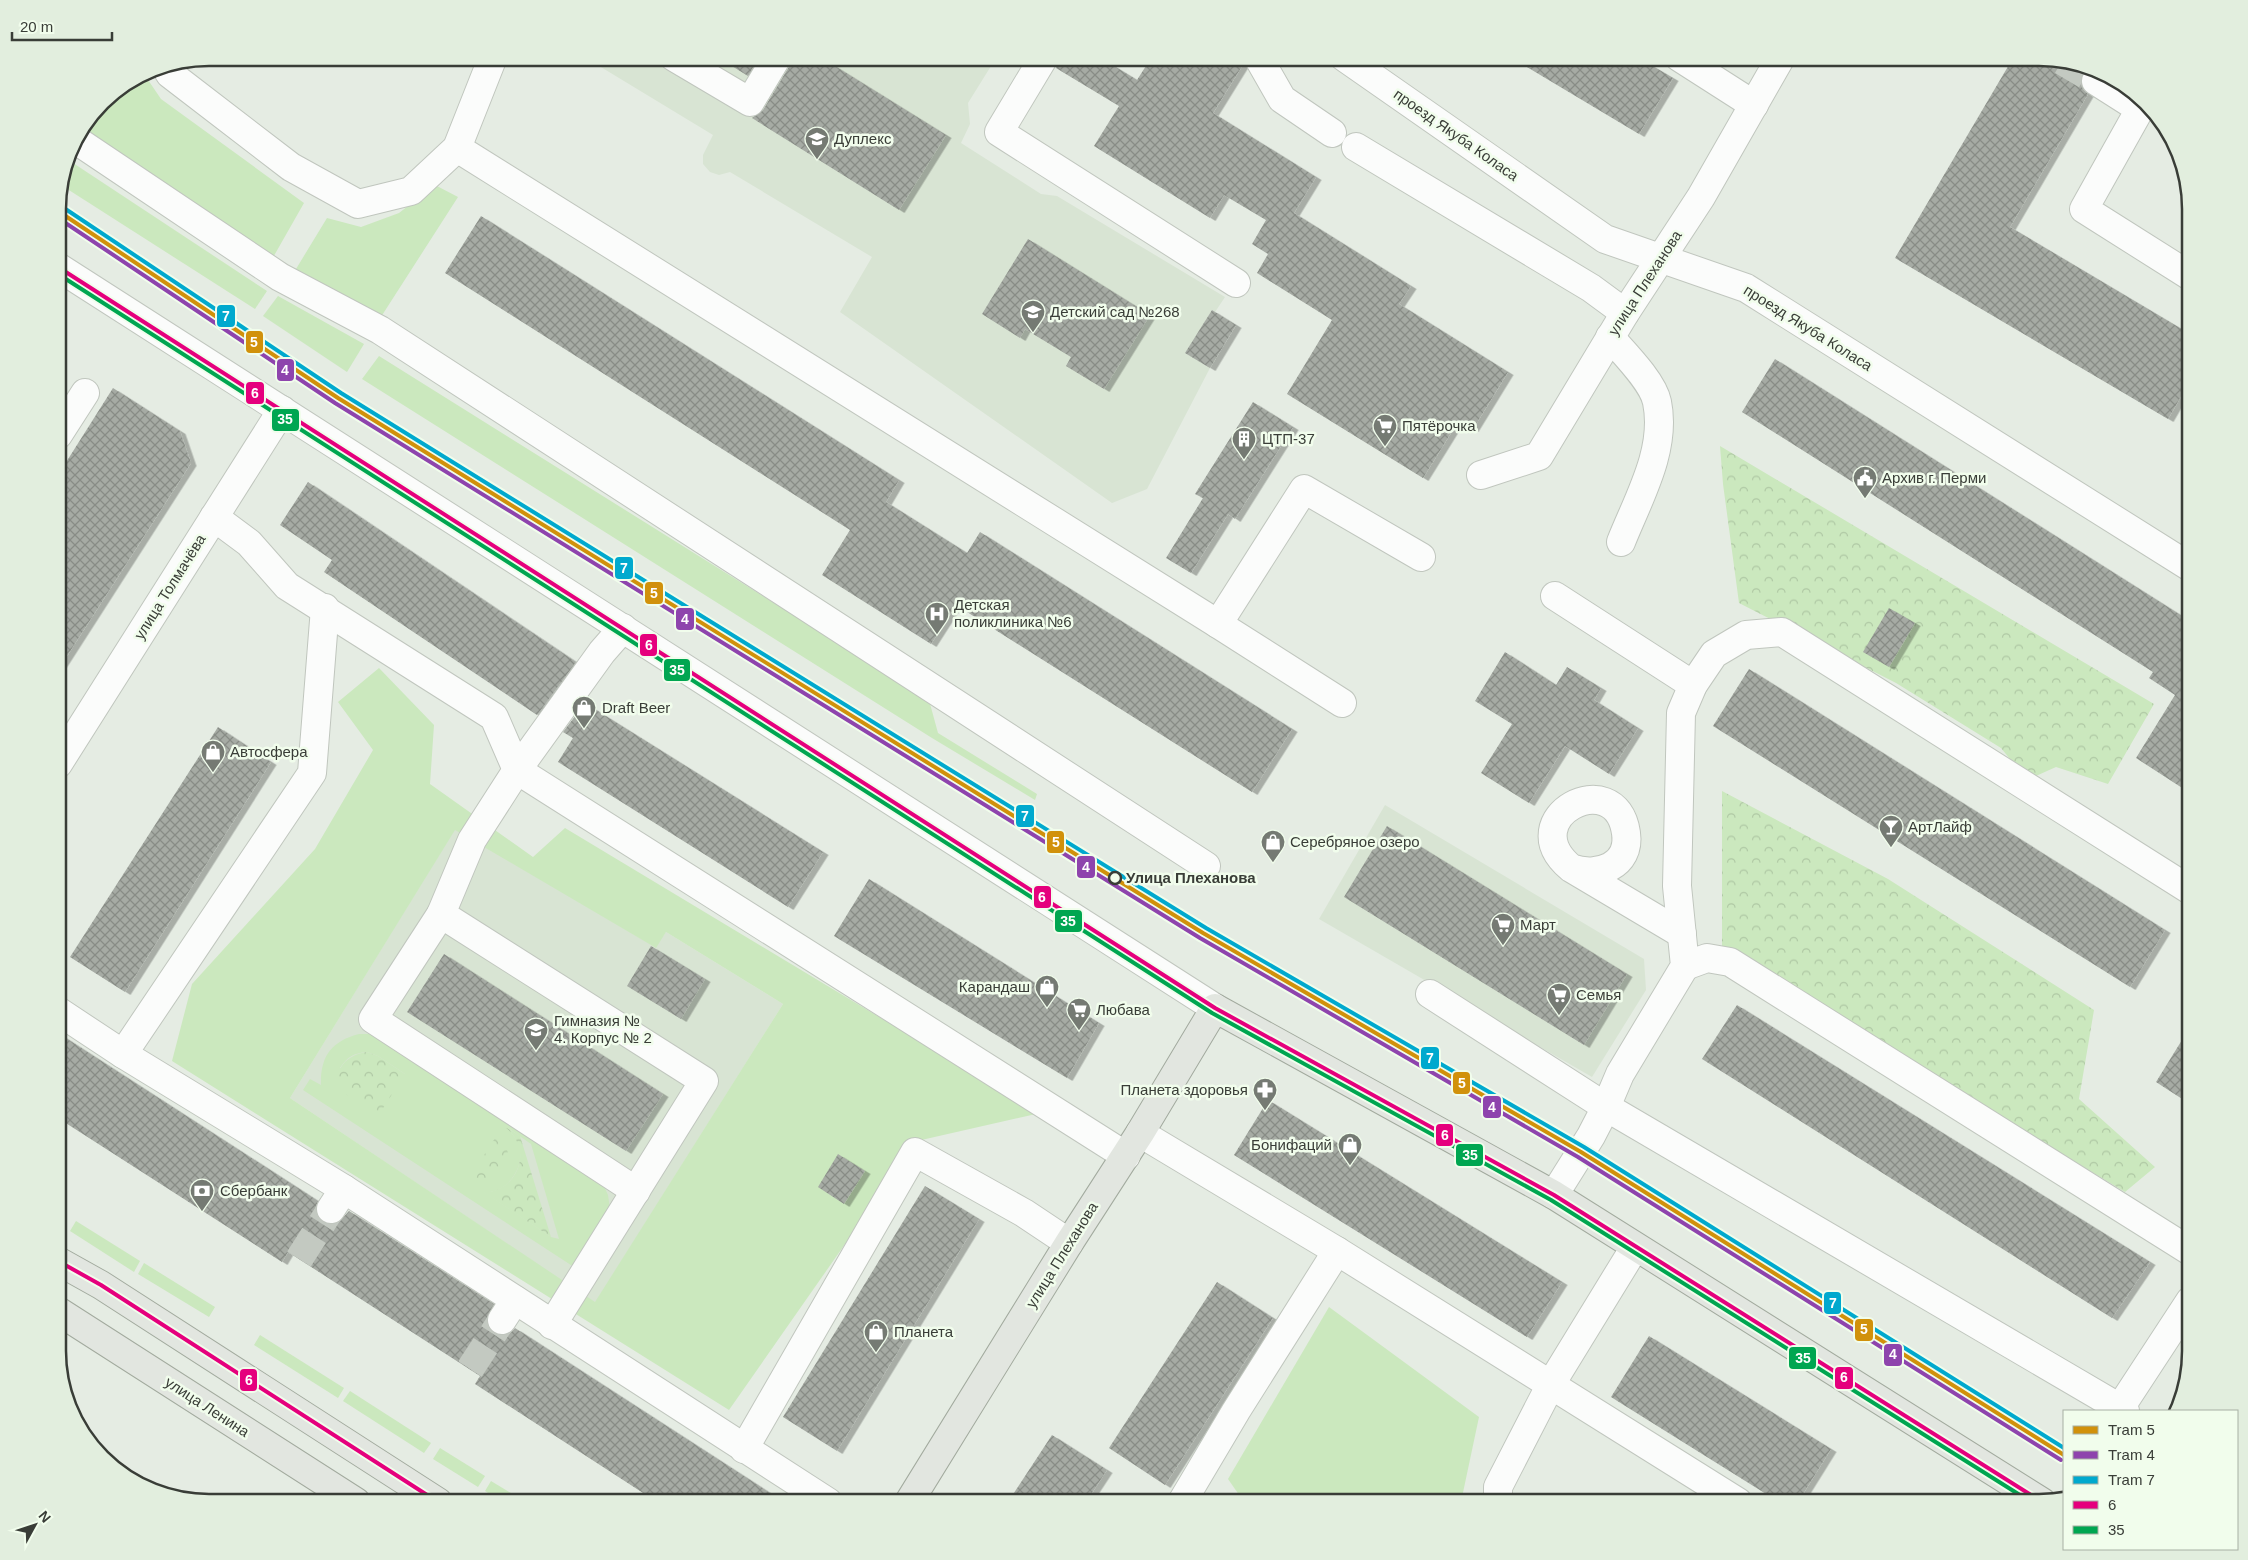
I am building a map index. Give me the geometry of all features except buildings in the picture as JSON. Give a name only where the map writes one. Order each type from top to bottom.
[{"type":"main road","name":"улица Плеханова","points":[[914,1494],[1069,1243],[1133,1145],[1215,1008]]},
{"type":"main road","points":[[1215,1008],[1554,1195],[2029,1494]]},
{"type":"main road","points":[[67,1266],[101,1285],[426,1494]]},
{"type":"main road","name":"улица Ленина","points":[[67,1316],[344,1494]]},
{"type":"street","points":[[1263,66],[1282,98],[1332,133]]},
{"type":"street","name":"проезд Якуба Коласа","points":[[1356,66],[1605,240],[1746,288],[2182,562]]},
{"type":"street","points":[[1692,66],[1754,105]]},
{"type":"street","name":"улица Плеханова","points":[[1481,474],[1539,456],[1610,337],[1701,196],[1776,66]]},
{"type":"street","points":[[169,72],[290,167],[358,204],[411,191],[456,148],[489,67]]},
{"type":"street","points":[[689,67],[750,102],[772,67]]},
{"type":"street","points":[[1039,67],[999,132],[1236,283]]},
{"type":"street","points":[[2096,81],[2140,109],[2084,209],[2182,271]]},
{"type":"street","points":[[82,144],[280,276],[380,330],[1206,866]]},
{"type":"street","points":[[1356,147],[1590,288],[1625,313]]},
{"type":"street","points":[[456,148],[1342,703]]},
{"type":"street","points":[[67,273],[1215,1008]]},
{"type":"street","points":[[1610,337],[1640,372],[1657,401],[1659,436],[1654,459],[1621,542]]},
{"type":"street","points":[[67,421],[85,392]]},
{"type":"street","name":"улица Толмачёва","points":[[67,750],[282,410]]},
{"type":"street","points":[[1218,624],[1304,489],[1421,557]]},
{"type":"street","points":[[214,517],[248,542],[287,586],[325,608],[494,717],[517,770],[1133,1145],[1337,1251],[1725,1494]]},
{"type":"street","points":[[1556,596],[1693,685]]},
{"type":"street","points":[[123,1054],[312,773],[325,608]]},
{"type":"street","points":[[622,628],[602,652],[517,770],[472,840],[441,914],[373,1018],[636,1192]]},
{"type":"street","points":[[1686,966],[1677,886],[1681,713],[1693,685],[1714,654],[1746,635],[1782,632],[2182,885]]},
{"type":"street","points":[[1571,868],[1682,934]]},
{"type":"street","points":[[441,914],[704,1081],[552,1325]]},
{"type":"street","points":[[1554,1195],[1606,1107],[1620,1074],[1686,966],[1707,958],[1730,962],[2182,1245]]},
{"type":"street","points":[[1430,994],[1606,1107],[2121,1410],[2182,1314]]},
{"type":"street","points":[[67,1017],[338,1199],[508,1310],[552,1325],[815,1494]]},
{"type":"street","points":[[744,1449],[915,1152],[1024,1213],[1069,1243]]},
{"type":"street","points":[[1498,1494],[1498,1487],[1551,1384],[1635,1247]]},
{"type":"street","points":[[1187,1494],[1236,1411],[1337,1251]]},
{"type":"shaded area","name":"Детский сад №268","points":[[600,67],[991,67],[968,103],[970,124],[961,143],[1041,194],[1057,196],[1225,297],[1215,312],[1212,310],[1186,353],[1210,368],[1147,489],[1112,503],[840,312],[872,257],[730,172],[719,175],[710,172],[703,164],[703,155],[713,135]]},
{"type":"shaded area","points":[[1385,805],[1644,959],[1646,990],[1592,1077],[1319,919]]},
{"type":"shaded area","name":"Гимназия № 4. Корпус № 2","points":[[455,829],[655,947],[666,932],[783,1004],[595,1303],[290,1098]]},
{"type":"green space","points":[[148,80],[161,99],[304,203],[271,261],[85,138],[96,122],[122,96]]},
{"type":"green space","points":[[74,164],[267,291],[255,309],[67,189]]},
{"type":"green space","points":[[435,185],[458,197],[379,320],[296,269],[327,218],[361,227],[399,213]]},
{"type":"green space","points":[[278,296],[364,344],[347,372],[263,316]]},
{"type":"green space","points":[[379,356],[929,700],[938,733],[1037,794],[1035,800],[932,738],[362,379]]},
{"type":"green space","points":[[1720,446],[2154,704],[2108,784],[2056,767],[2027,780],[2001,748],[1896,683],[1739,603],[1723,484]]},
{"type":"green space","points":[[379,668],[434,725],[430,784],[533,857],[565,828],[954,1062],[1036,1114],[917,1141],[729,1410],[172,1061],[192,984],[315,849],[373,750],[338,702]],"holes":[[[455,830],[656,948],[666,932],[783,1004],[595,1302],[290,1098]]]},
{"type":"green space","points":[[1722,791],[1888,879],[2094,1010],[2079,1099],[2155,1167],[2125,1192],[1722,948]]},
{"type":"green space","points":[[359,1034],[379,1034],[602,1182],[608,1195],[610,1209],[577,1269],[303,1090],[310,1079],[321,1085],[323,1066],[329,1051],[350,1037]],"holes":[[[367,1052],[378,1056],[405,1074],[340,1068],[351,1056]],[[508,1128],[531,1144],[559,1239],[551,1237],[484,1192],[501,1188],[513,1177],[517,1169],[520,1161],[519,1144]]]},
{"type":"green space","points":[[367,1052],[378,1056],[405,1074],[378,1116],[350,1098],[340,1083],[339,1076],[343,1064],[353,1056]]},
{"type":"green space","points":[[504,1126],[520,1136],[551,1237],[483,1192],[500,1189],[507,1184],[517,1170],[520,1161],[518,1144]]},
{"type":"green space","points":[[497,1135],[508,1153],[505,1169],[499,1175],[491,1178],[470,1177]]},
{"type":"green space","points":[[76,1221],[140,1261],[134,1272],[70,1231]]},
{"type":"green space","points":[[144,1263],[215,1307],[209,1317],[138,1274]]},
{"type":"green space","points":[[1329,1307],[1479,1417],[1463,1494],[1238,1494],[1228,1479]]},
{"type":"green space","points":[[260,1335],[344,1388],[338,1398],[254,1345]]},
{"type":"green space","points":[[350,1391],[431,1443],[424,1453],[343,1401]]},
{"type":"green space","points":[[440,1448],[485,1476],[478,1487],[433,1459]]},
{"type":"green space","points":[[491,1481],[513,1494],[490,1494],[485,1491]]},
{"type":"tunnel","points":[[2083,73],[2096,81]]},
{"type":"tunnel","points":[[299,1259],[331,1209]]},
{"type":"tunnel","points":[[470,1369],[502,1320]]},
{"type":"tram line","name":"7","points":[[67,210],[341,393],[1206,928],[1584,1147],[2063,1447]]},
{"type":"tram line","name":"5","points":[[67,217],[338,398],[1203,933],[1581,1152],[2063,1454]]},
{"type":"tram line","name":"4","points":[[67,224],[335,403],[1200,938],[1578,1157],[2061,1460]]},
{"type":"transit line","name":"6","points":[[67,273],[1215,1008],[1554,1195],[2029,1494]]},
{"type":"transit line","name":"35","points":[[67,280],[1212,1013],[1551,1200],[2018,1494]]},
{"type":"transit line","name":"6","points":[[67,1266],[101,1285],[426,1494]]},
{"type":"place","name":"Дуплекс","points":[[817,160]]},
{"type":"place","name":"Детский сад №268","points":[[1033,333]]},
{"type":"place","name":"Пятёрочка","points":[[1385,447]]},
{"type":"place","name":"ЦТП-37","points":[[1244,460]]},
{"type":"place","name":"Архив г. Перми","points":[[1865,499]]},
{"type":"place","name":"Детская поликлиника №6","points":[[937,635]]},
{"type":"place","name":"Draft Beer","points":[[584,729]]},
{"type":"place","name":"Автосфера","points":[[213,773]]},
{"type":"place","name":"АртЛайф","points":[[1891,848]]},
{"type":"place","name":"Серебряное озеро","points":[[1273,863]]},
{"type":"place","name":"Улица Плеханова","points":[[1115,878]]},
{"type":"place","name":"Март","points":[[1503,946]]},
{"type":"place","name":"Карандаш","points":[[1047,1008]]},
{"type":"place","name":"Семья","points":[[1559,1016]]},
{"type":"place","name":"Любава","points":[[1079,1031]]},
{"type":"place","name":"Гимназия № 4. Корпус № 2","points":[[536,1051]]},
{"type":"place","name":"Планета здоровья","points":[[1265,1111]]},
{"type":"place","name":"Бонифаций","points":[[1350,1166]]},
{"type":"place","name":"Сбербанк","points":[[202,1212]]},
{"type":"place","name":"Планета","points":[[876,1353]]}]
